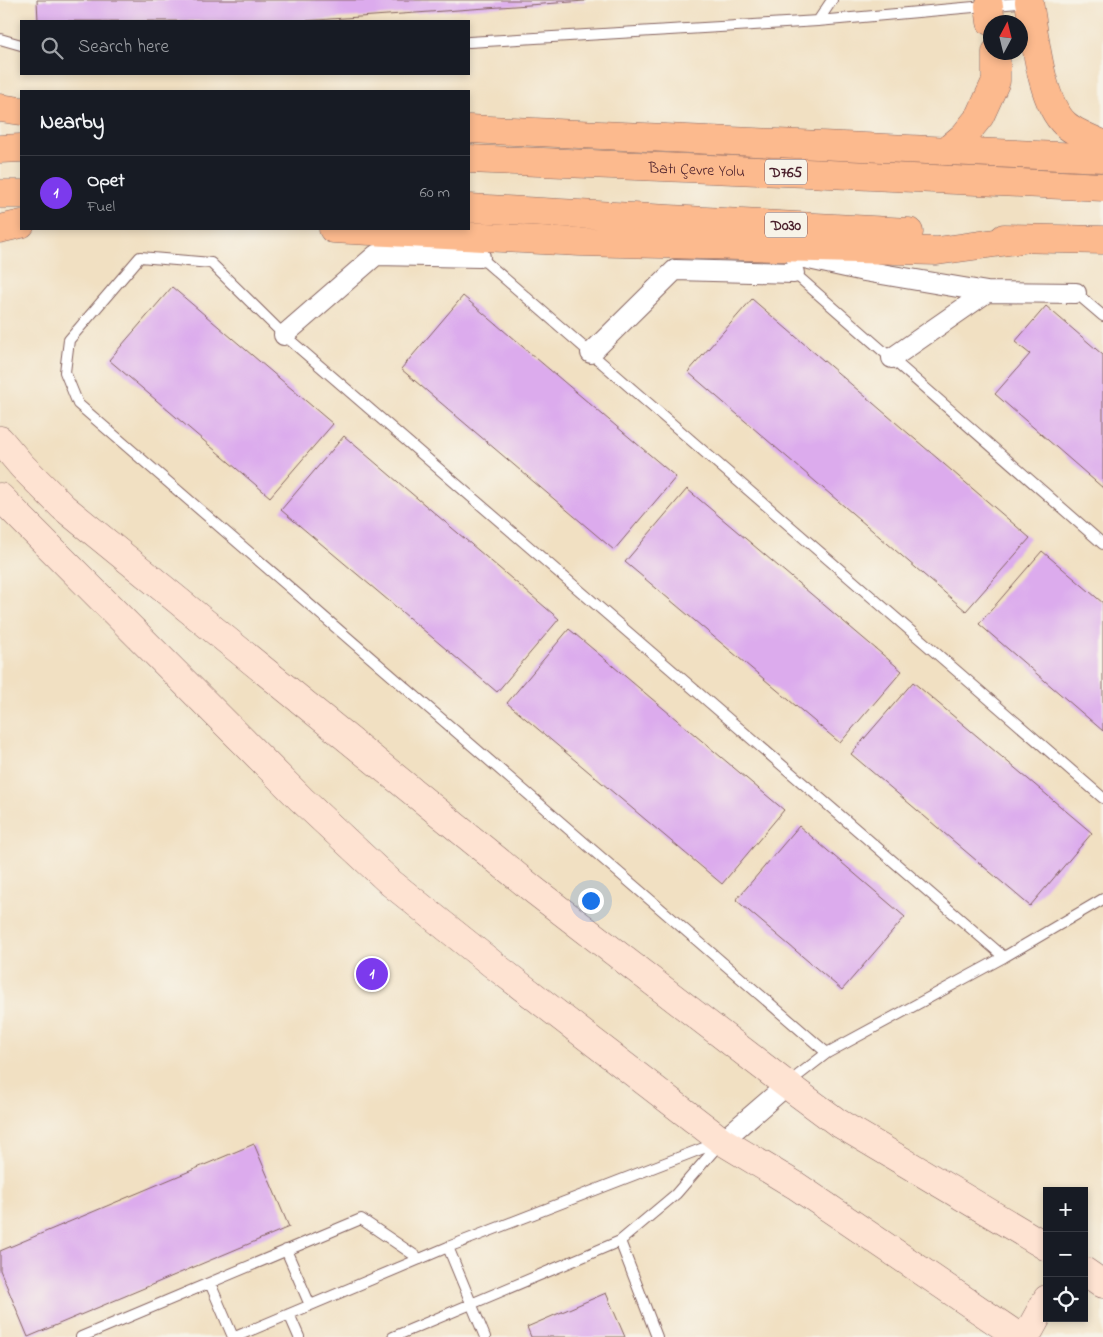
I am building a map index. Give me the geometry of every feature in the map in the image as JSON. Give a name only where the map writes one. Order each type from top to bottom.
[{"type":"highway","points":[[1034,1],[1044,86],[1055,111],[1065,124],[1086,137],[1103,144]]},
{"type":"highway","points":[[946,151],[964,136],[980,116],[996,81],[996,60]]},
{"type":"highway","points":[[0,108],[20,111]]},
{"type":"highway","points":[[470,129],[1103,158]]},
{"type":"highway","points":[[0,149],[20,148]]},
{"type":"highway","name":"Batı Çevre Yolu","points":[[470,159],[1103,187]]},
{"type":"highway","points":[[0,194],[20,194]]},
{"type":"highway","name":"D030","points":[[470,208],[1023,239],[1103,240]]},
{"type":"highway","points":[[0,230],[20,224]]},
{"type":"highway","points":[[352,230],[580,242],[937,251],[1023,239]]},
{"type":"main road","points":[[0,440],[22,466],[63,507],[535,891],[837,1122],[1043,1245]]},
{"type":"main road","points":[[0,497],[301,799],[391,883],[495,966],[722,1141],[795,1186],[1019,1337]]},
{"type":"main road","points":[[1088,1274],[1103,1284]]},
{"type":"main road","points":[[1026,1337],[1043,1306]]},
{"type":"street","points":[[752,247],[864,271],[987,292],[1076,293]]},
{"type":"street","points":[[284,335],[376,255],[480,257]]},
{"type":"street","points":[[591,353],[675,270],[794,273]]},
{"type":"street","points":[[892,358],[987,292]]},
{"type":"street","points":[[722,1141],[787,1085]]},
{"type":"lane","points":[[818,21],[832,0]]},
{"type":"lane","points":[[470,42],[818,21],[990,14],[1034,1]]},
{"type":"lane","points":[[0,39],[20,45]]},
{"type":"lane","points":[[827,1053],[78,404],[65,372],[69,340],[140,257],[211,263],[284,335],[1004,957]]},
{"type":"lane","points":[[480,257],[1103,798]]},
{"type":"lane","points":[[794,273],[1103,544]]},
{"type":"lane","points":[[1076,293],[1103,316]]},
{"type":"lane","points":[[787,1085],[827,1053],[1004,957],[1103,899]]},
{"type":"lane","points":[[393,1337],[620,1241],[676,1194],[722,1141]]},
{"type":"lane","points":[[210,1283],[234,1337],[420,1258],[722,1141]]},
{"type":"lane","points":[[82,1337],[361,1219],[420,1258]]},
{"type":"lane","points":[[620,1241],[657,1337]]},
{"type":"lane","points":[[448,1247],[486,1337]]},
{"type":"lane","points":[[286,1250],[310,1305]]},
{"type":"lane","points":[[289,1314],[299,1337]]},
{"type":"building","points":[[37,0],[585,0],[317,20],[38,20]]},
{"type":"building","points":[[172,287],[333,424],[270,497],[109,360]]},
{"type":"building","points":[[463,296],[676,477],[614,550],[401,369]]},
{"type":"building","points":[[752,299],[1030,538],[966,611],[688,372]]},
{"type":"building","points":[[1046,306],[1103,355],[1103,488],[995,394],[1030,354],[1015,342]]},
{"type":"building","points":[[344,436],[559,619],[497,692],[281,510]]},
{"type":"building","points":[[687,489],[902,671],[840,743],[625,562]]},
{"type":"building","points":[[1042,551],[1103,603],[1103,731],[979,624]]},
{"type":"building","points":[[569,629],[784,810],[722,884],[507,703]]},
{"type":"building","points":[[913,682],[1092,833],[1030,906],[851,754]]},
{"type":"building","points":[[799,826],[905,917],[842,990],[736,900]]},
{"type":"building","points":[[254,1144],[289,1227],[28,1337],[0,1270],[0,1251]]},
{"type":"building","points":[[606,1293],[625,1337],[531,1337],[527,1327]]},
{"type":"place","name":"Opet","points":[[372,974]]}]
